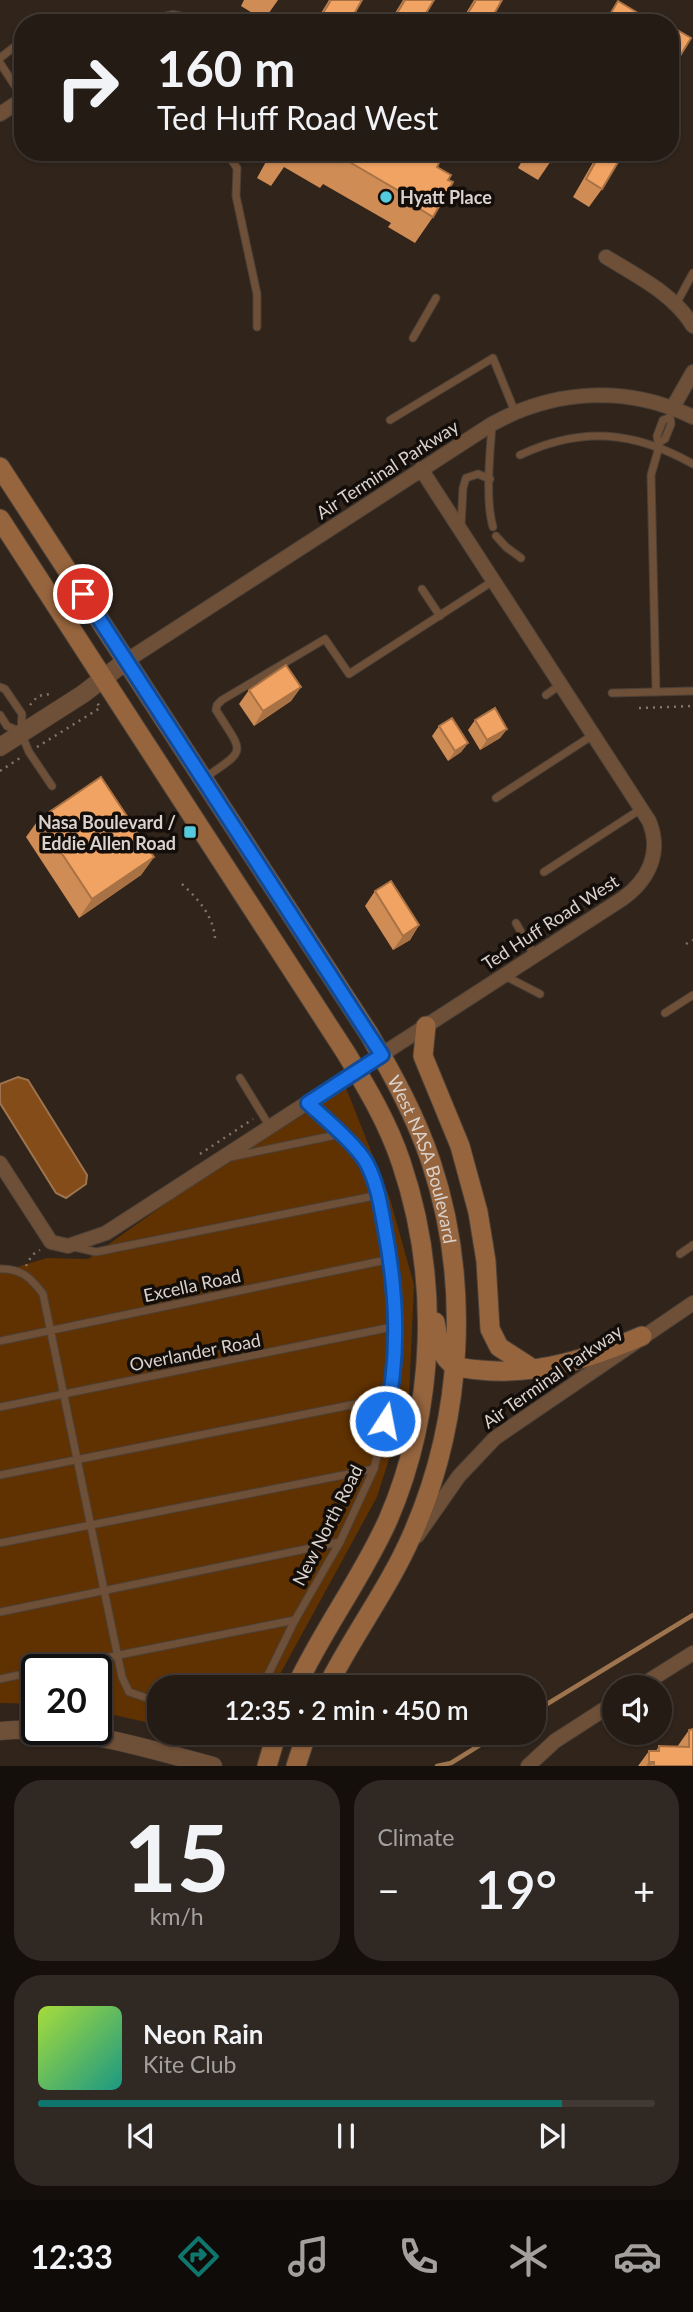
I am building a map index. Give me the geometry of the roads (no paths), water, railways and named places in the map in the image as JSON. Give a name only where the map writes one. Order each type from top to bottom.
[{"type":"main road","name":"West NASA Boulevard","points":[[0,467],[382,1055],[415,1120],[438,1187],[454,1275],[454,1365],[449,1413],[426,1501],[399,1563],[334,1675]]},
{"type":"main road","name":"West NASA Boulevard","points":[[0,519],[357,1071],[376,1104],[400,1160],[413,1202],[425,1273],[428,1316],[426,1361],[417,1429],[405,1473],[378,1540],[319,1640],[302,1675]]},
{"type":"main road","points":[[426,1026],[423,1056],[460,1146],[478,1212],[486,1261],[490,1329],[499,1347],[533,1369]]},
{"type":"main road","points":[[425,1273],[441,1348],[454,1365],[494,1371],[533,1369],[589,1357],[642,1336]]},
{"type":"main road","points":[[267,1766],[273,1745]]},
{"type":"main road","points":[[296,1766],[303,1745]]},
{"type":"street","points":[[606,257],[643,279],[676,304],[693,326]]},
{"type":"street","points":[[671,412],[693,372]]},
{"type":"street","name":"Air Terminal Parkway","points":[[126,660],[514,412],[549,401],[590,394],[624,396],[693,417]]},
{"type":"street","name":"Ted Huff Road West","points":[[68,1246],[106,1233],[382,1055],[629,894],[642,882],[650,868],[655,842],[652,827],[421,469]]},
{"type":"street","points":[[0,747],[21,724],[104,678],[126,660]]},
{"type":"street","points":[[0,1163],[51,1242],[68,1246]]},
{"type":"street","name":"Air Terminal Parkway","points":[[399,1563],[454,1483],[483,1449],[508,1427],[693,1303]]},
{"type":"street","points":[[658,1675],[693,1653]]},
{"type":"street","points":[[528,1766],[555,1741],[602,1711]]},
{"type":"street","points":[[0,1731],[47,1730],[105,1739],[213,1766]]},
{"type":"lane","points":[[14,48],[0,60],[14,84]]},
{"type":"lane","points":[[232,161],[237,168],[236,196],[257,294],[257,327]]},
{"type":"lane","points":[[676,304],[693,273]]},
{"type":"lane","points":[[413,338],[436,298]]},
{"type":"lane","points":[[390,420],[493,358],[514,412]]},
{"type":"lane","points":[[656,692],[651,475],[659,444],[665,439],[671,424],[671,412]]},
{"type":"lane","points":[[492,424],[490,479],[493,527]]},
{"type":"lane","points":[[520,456],[549,443],[581,436],[623,437],[659,444],[693,464]]},
{"type":"lane","points":[[461,530],[464,483],[473,474],[490,479]]},
{"type":"lane","points":[[496,536],[520,558]]},
{"type":"lane","points":[[203,779],[236,757],[238,750],[237,743],[216,710],[216,705],[222,700],[325,639],[349,674],[494,581]]},
{"type":"lane","points":[[422,589],[440,616]]},
{"type":"lane","points":[[546,695],[561,684]]},
{"type":"lane","points":[[0,687],[5,689],[21,724],[29,752],[52,786]]},
{"type":"lane","points":[[612,693],[693,691]]},
{"type":"lane","points":[[0,715],[7,726],[21,724]]},
{"type":"lane","points":[[496,798],[593,735]]},
{"type":"lane","points":[[544,872],[640,808]]},
{"type":"lane","points":[[516,923],[534,956]]},
{"type":"lane","points":[[505,975],[540,994]]},
{"type":"lane","points":[[665,1013],[693,995]]},
{"type":"lane","points":[[240,1077],[270,1126]]},
{"type":"lane","name":"New North Road","points":[[268,1675],[295,1620],[340,1542],[374,1469],[391,1397],[397,1326],[391,1259],[379,1195],[366,1162],[308,1103]]},
{"type":"lane","points":[[216,1160],[341,1134]]},
{"type":"lane","points":[[68,1246],[96,1252],[379,1195]]},
{"type":"lane","points":[[680,1254],[693,1245]]},
{"type":"lane","name":"Excella Road","points":[[0,1341],[391,1259]]},
{"type":"lane","points":[[0,1269],[22,1272],[33,1279],[43,1294],[116,1655],[122,1677],[130,1692],[147,1698]]},
{"type":"lane","name":"Overlander Road","points":[[0,1408],[397,1326]]},
{"type":"lane","points":[[0,1475],[391,1397]]},
{"type":"lane","points":[[0,1543],[374,1469]]},
{"type":"lane","points":[[0,1612],[340,1542]]},
{"type":"lane","points":[[112,1656],[295,1620]]},
{"type":"lane","points":[[0,1679],[21,1674]]},
{"type":"waterway","points":[[546,1705],[693,1615]]},
{"type":"waterway","points":[[437,1766],[451,1763],[480,1745]]},
{"type":"place","name":"Hyatt Place","points":[[386,197]]},
{"type":"place","name":"Nasa Boulevard / Eddie Allen Road","points":[[190,832]]}]
